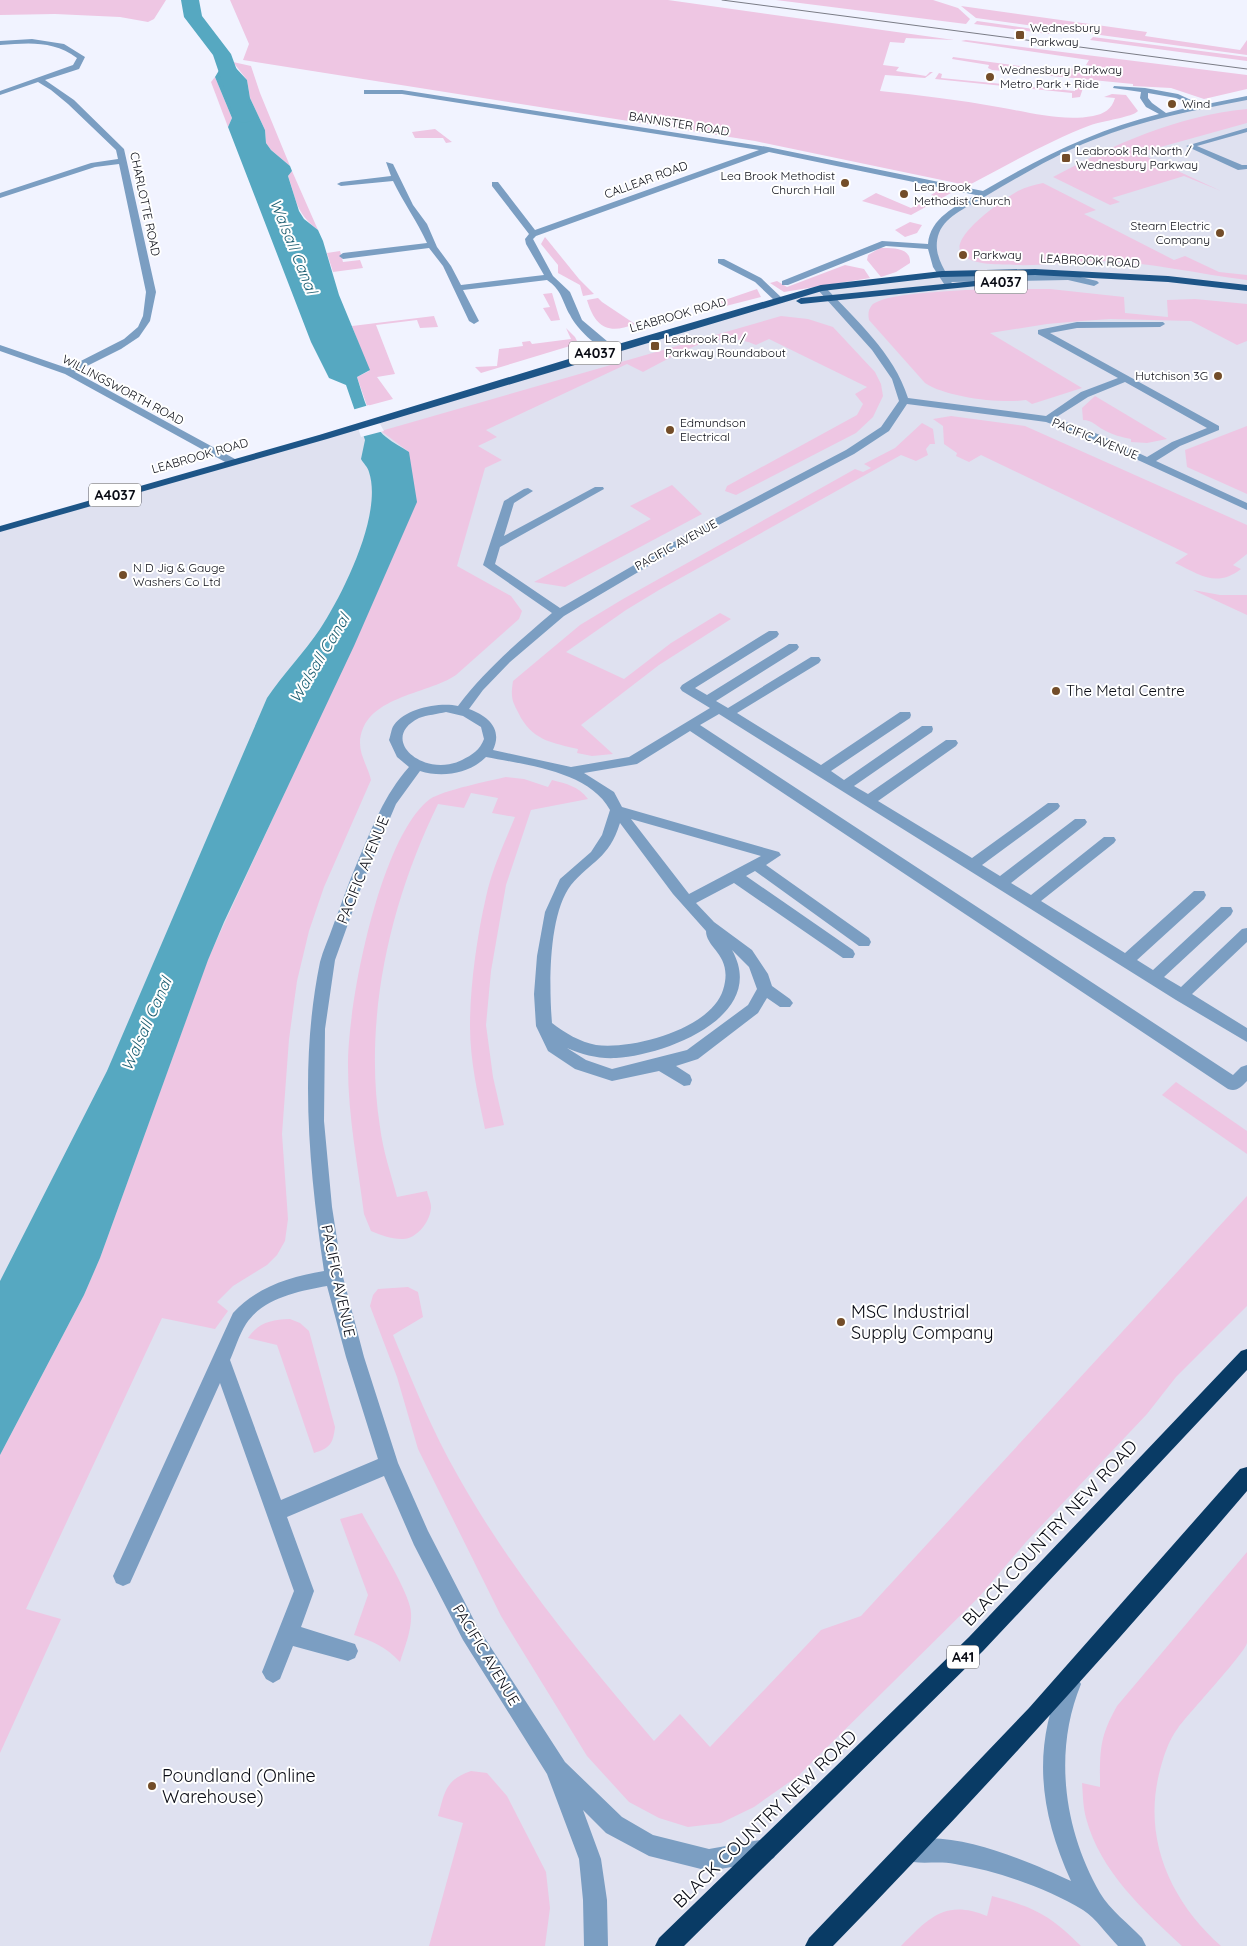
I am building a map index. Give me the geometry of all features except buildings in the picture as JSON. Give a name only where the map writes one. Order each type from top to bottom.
[{"type":"highway","name":"BLACK COUNTRY NEW ROAD","points":[[667,1946],[976,1644],[1247,1357]]},
{"type":"highway","points":[[816,1946],[910,1851],[1077,1672],[1247,1476]]},
{"type":"main road","name":"LEABROOK ROAD","points":[[0,529],[322,437],[436,401],[778,299],[821,288],[945,279],[1094,274],[1247,288]]},
{"type":"main road","name":"LEABROOK ROAD","points":[[755,307],[829,298],[945,279],[1141,285],[1247,297]]},
{"type":"street","points":[[0,43],[31,41],[62,44],[69,46],[81,57],[76,67],[0,93]]},
{"type":"street","name":"CHARLOTTE ROAD","points":[[40,80],[60,92],[120,149],[151,292],[148,316],[141,330],[125,342],[68,372]]},
{"type":"street","points":[[1117,88],[1145,90],[1178,96],[1201,107]]},
{"type":"street","points":[[1145,90],[1144,98],[1149,105],[1165,115]]},
{"type":"street","name":"BANNISTER ROAD","points":[[367,92],[402,92],[768,149],[984,194]]},
{"type":"street","points":[[945,279],[934,260],[932,247],[935,231],[953,212],[1070,146],[1107,132],[1165,115],[1247,98]]},
{"type":"street","points":[[1245,168],[1190,146],[1247,130]]},
{"type":"street","name":"CALLEAR ROAD","points":[[533,234],[768,149]]},
{"type":"street","points":[[0,196],[94,165],[122,161]]},
{"type":"street","points":[[389,164],[408,206],[423,224],[432,245],[447,266],[474,321]]},
{"type":"street","points":[[341,184],[395,178]]},
{"type":"street","points":[[495,184],[533,234],[529,239],[530,245],[547,266],[549,276]]},
{"type":"street","points":[[785,283],[885,243],[932,247]]},
{"type":"street","points":[[343,256],[432,245]]},
{"type":"street","points":[[721,261],[758,280],[778,299]]},
{"type":"street","points":[[458,288],[549,276],[562,284],[577,320],[587,331],[611,349]]},
{"type":"street","points":[[821,288],[876,348],[897,379],[904,401]]},
{"type":"street","points":[[1148,461],[1176,444],[1215,428],[1041,332],[1077,325],[1160,324]]},
{"type":"street","name":"WILLINGSWORTH ROAD","points":[[0,348],[68,372],[231,462]]},
{"type":"street","points":[[1048,419],[1066,404],[1088,392],[1126,379]]},
{"type":"street","name":"PACIFIC AVENUE","points":[[462,710],[479,687],[506,659],[560,613],[707,527],[850,452],[885,429],[904,401],[1048,419],[1096,438],[1247,507]]},
{"type":"street","points":[[495,545],[599,489]]},
{"type":"street","points":[[528,491],[509,501],[488,565],[560,613]]},
{"type":"street","points":[[773,634],[686,688],[1247,1036]]},
{"type":"street","points":[[571,771],[632,761],[718,707],[793,646]]},
{"type":"street","points":[[718,707],[815,660]]},
{"type":"street","points":[[430,710],[462,710],[475,714],[485,722],[490,732],[490,742],[484,752],[463,766],[435,770],[417,766],[401,756],[396,747],[395,738],[399,729],[411,718],[430,710]]},
{"type":"street","points":[[822,772],[905,715]]},
{"type":"street","points":[[690,725],[1234,1084],[1247,1072]]},
{"type":"street","points":[[844,786],[927,729]]},
{"type":"street","points":[[868,801],[950,743]]},
{"type":"street","points":[[484,752],[571,771],[609,795],[617,810],[727,953],[733,973],[730,994],[708,1020],[672,1040],[624,1050],[598,1051],[569,1044],[544,1026]]},
{"type":"street","name":"PACIFIC AVENUE","points":[[417,766],[400,786],[389,804],[358,877],[328,960],[317,1029],[316,1121],[323,1207],[334,1277],[355,1357],[389,1464],[421,1538],[470,1633],[556,1768],[590,1859],[595,1900],[596,1946]]},
{"type":"street","points":[[972,865],[1053,806]]},
{"type":"street","points":[[617,810],[774,855],[688,901]]},
{"type":"street","points":[[617,810],[609,836],[596,855],[565,883],[552,912],[544,956],[542,994],[544,1026],[554,1047],[581,1065],[612,1075],[709,1052],[754,1018],[766,990],[762,972],[751,956],[701,918]]},
{"type":"street","points":[[1001,883],[1080,822]]},
{"type":"street","points":[[1031,902],[1109,840]]},
{"type":"street","points":[[756,865],[864,942]]},
{"type":"street","points":[[735,876],[848,954]]},
{"type":"street","points":[[1126,961],[1199,895]]},
{"type":"street","points":[[1154,978],[1226,911]]},
{"type":"street","points":[[1181,996],[1247,933]]},
{"type":"street","points":[[766,990],[785,1003]]},
{"type":"street","points":[[661,1064],[684,1080]]},
{"type":"street","points":[[123,1576],[239,1319],[248,1308],[270,1293],[296,1284],[334,1277]]},
{"type":"street","points":[[220,1358],[304,1591],[274,1672]]},
{"type":"street","points":[[276,1512],[389,1464]]},
{"type":"street","points":[[288,1634],[348,1651]]},
{"type":"street","points":[[1077,1672],[1063,1698],[1054,1749],[1055,1784],[1061,1819],[1071,1854],[1093,1903],[1134,1946]]},
{"type":"street","name":"PACIFIC AVENUE","points":[[556,1768],[614,1825],[649,1845],[709,1860],[766,1850]]},
{"type":"street","points":[[910,1851],[948,1851],[982,1856],[1026,1872],[1093,1903]]},
{"type":"shaded area","points":[[0,0],[166,0],[154,19],[148,22],[120,17],[55,14],[0,15]]},
{"type":"shaded area","points":[[230,0],[668,0],[954,40],[906,38],[904,43],[890,42],[883,65],[899,67],[896,71],[926,76],[933,72],[925,78],[885,75],[880,91],[983,104],[1045,116],[1069,118],[1101,114],[1110,108],[1115,98],[1104,97],[1112,94],[1126,95],[1138,111],[1075,131],[971,184],[961,184],[755,141],[243,60],[249,44]]},
{"type":"shaded area","points":[[776,0],[933,0],[958,8],[970,19],[966,24]]},
{"type":"shaded area","points":[[961,6],[1147,32],[1145,36],[1240,50],[1247,40],[1247,55],[976,18]]},
{"type":"shaded area","points":[[977,21],[1050,32],[1049,34],[974,24]]},
{"type":"shaded area","points":[[1093,37],[1247,57],[1247,61],[1090,40]]},
{"type":"shaded area","points":[[966,40],[1247,75],[1247,89],[1204,99],[1171,88],[1133,86],[1133,84],[992,70],[988,68],[989,65],[952,59],[953,57],[1065,72],[1068,68],[1099,72],[1102,68],[1086,65],[1089,60],[961,41]]},
{"type":"shaded area","points":[[233,62],[251,66],[290,166],[271,150],[266,143],[265,130],[250,98],[247,80]]},
{"type":"shaded area","points":[[939,73],[942,74],[941,78],[1075,91],[1076,87],[1083,88],[1080,97],[1072,98],[1072,93],[935,79]]},
{"type":"shaded area","points":[[215,77],[232,118],[228,127],[211,82]]},
{"type":"shaded area","points":[[1247,98],[1247,1946],[0,1946],[0,529],[821,288],[941,274],[934,260],[935,231],[953,212],[1070,146],[1165,115]]},
{"type":"shaded area","points":[[1247,109],[1247,123],[1139,153],[1221,191],[1184,176],[1112,198],[1120,202],[1110,205],[1053,177],[1099,153],[1147,133],[1195,118]]},
{"type":"shaded area","points":[[435,129],[452,142],[446,143],[443,138],[415,138],[412,132]]},
{"type":"shaded area","points":[[292,171],[318,230],[310,224],[298,206],[288,176]]},
{"type":"shaded area","points":[[1043,183],[1096,210],[1084,214],[1174,260],[1185,256],[1219,272],[1247,275],[1247,280],[1118,262],[1090,261],[1026,265],[988,264],[973,261],[962,254],[960,247],[963,238],[979,219],[1018,191]]},
{"type":"shaded area","points":[[939,190],[951,193],[911,215],[862,201],[876,193],[911,208],[933,196],[931,195]]},
{"type":"shaded area","points":[[910,222],[922,225],[917,233],[905,237],[895,230]]},
{"type":"shaded area","points":[[545,237],[579,279],[594,294],[583,296],[580,285],[558,273],[558,265],[541,244]]},
{"type":"shaded area","points":[[880,248],[904,251],[910,263],[896,272],[881,277],[867,260],[868,255]]},
{"type":"shaded area","points":[[340,251],[343,262],[360,260],[363,268],[333,272],[327,253]]},
{"type":"shaded area","points":[[845,265],[864,269],[870,278],[784,292],[770,283],[777,281],[787,287]]},
{"type":"shaded area","points":[[757,289],[761,297],[718,308],[713,304]]},
{"type":"shaded area","points":[[982,289],[1050,289],[1124,297],[1125,313],[1168,317],[1167,300],[1195,299],[1247,304],[1247,341],[1237,345],[1191,321],[1110,319],[1047,324],[990,333],[1082,388],[1032,404],[1026,400],[1002,401],[959,396],[934,388],[925,383],[869,320],[869,312],[872,305],[892,297]]},
{"type":"shaded area","points":[[552,293],[560,320],[551,321],[543,308],[550,307],[543,294]]},
{"type":"shaded area","points":[[598,298],[635,324],[617,329],[604,326],[594,317],[587,300]]},
{"type":"shaded area","points":[[434,316],[438,327],[420,328],[417,320],[376,325],[395,374],[377,377],[393,399],[367,406],[357,377],[369,371],[352,326]]},
{"type":"shaded area","points":[[781,316],[808,319],[833,327],[875,372],[881,384],[883,396],[873,417],[856,433],[736,495],[725,491],[727,486],[857,415],[863,404],[855,394],[867,387],[769,339],[756,345],[741,340],[727,339],[698,345],[643,372],[627,364],[486,430],[497,437],[478,446],[502,460],[485,468],[457,566],[511,596],[522,611],[519,619],[456,675],[444,682],[384,706],[372,715],[364,727],[360,748],[371,780],[324,887],[309,931],[297,981],[289,1039],[282,1134],[288,1219],[285,1241],[277,1255],[267,1265],[233,1286],[217,1302],[228,1311],[215,1329],[162,1318],[26,1609],[61,1619],[0,1753],[0,1455],[84,1295],[100,1258],[208,959],[366,616],[409,452],[381,431]]},
{"type":"shaded area","points":[[566,328],[577,341],[570,346],[481,373],[475,367],[497,366],[499,349],[523,346],[522,342],[530,341],[532,344],[571,339]]},
{"type":"shaded area","points":[[1095,396],[1167,439],[1147,443],[1131,442],[1131,439],[1120,437],[1091,422],[1083,420],[1082,408]]},
{"type":"shaded area","points":[[951,416],[1025,426],[1247,525],[1247,554],[1233,565],[1241,569],[1224,578],[1208,578],[1175,563],[1188,554],[981,455],[969,462],[956,456],[957,453],[944,444],[943,426],[933,419]]},
{"type":"shaded area","points":[[922,423],[933,429],[935,444],[930,444],[926,449],[928,455],[916,461],[901,455],[659,590],[626,610],[566,652],[624,679],[671,643],[720,613],[731,619],[659,665],[581,725],[613,754],[592,756],[577,753],[578,749],[545,740],[526,726],[513,701],[513,681],[580,625],[855,469],[863,472],[871,468],[864,464],[895,448]]},
{"type":"shaded area","points":[[1247,426],[1247,494],[1187,467],[1185,450]]},
{"type":"shaded area","points":[[672,485],[702,514],[565,587],[534,582],[651,519],[630,506]]},
{"type":"shaded area","points":[[1193,590],[1220,595],[1247,595],[1247,615]]},
{"type":"shaded area","points":[[506,777],[524,779],[548,787],[552,780],[557,781],[576,788],[588,799],[531,810],[506,885],[491,971],[486,1025],[493,1077],[504,1125],[485,1129],[471,1052],[470,1011],[473,978],[480,928],[489,887],[515,817],[492,813],[498,798],[471,793],[464,808],[438,804],[406,881],[394,921],[378,1003],[375,1045],[376,1086],[385,1154],[397,1197],[427,1191],[431,1203],[426,1224],[422,1229],[407,1238],[390,1238],[371,1231],[364,1214],[351,1122],[348,1085],[349,1039],[353,1005],[370,924],[382,884],[396,848],[412,819],[430,799],[456,789]]},
{"type":"shaded area","points":[[1176,1082],[1247,1131],[1247,1154],[1162,1095]]},
{"type":"shaded area","points":[[1247,1196],[1247,1306],[1176,1377],[1147,1414],[1026,1542],[979,1597],[798,1776],[754,1807],[721,1823],[688,1827],[659,1818],[629,1802],[587,1756],[501,1616],[418,1449],[397,1377],[370,1306],[373,1295],[378,1289],[408,1287],[418,1292],[423,1317],[393,1335],[440,1442],[479,1512],[525,1581],[575,1646],[654,1741],[680,1714],[710,1747],[821,1630],[861,1616]]},
{"type":"shaded area","points":[[290,1319],[300,1323],[309,1331],[335,1427],[330,1445],[314,1453],[277,1345],[248,1338],[261,1325],[277,1320]]},
{"type":"shaded area","points":[[362,1513],[398,1578],[409,1604],[411,1613],[410,1626],[400,1662],[379,1645],[354,1635],[368,1595],[340,1519]]},
{"type":"shaded area","points":[[1247,1552],[1247,1643],[1237,1659],[1174,1733],[1166,1750],[1159,1774],[1155,1799],[1155,1823],[1158,1846],[1165,1868],[1175,1890],[1188,1910],[1203,1929],[1221,1946],[1182,1946],[1138,1904],[1101,1855],[1086,1818],[1082,1783],[1100,1787],[1102,1745],[1107,1727],[1117,1706]]},
{"type":"shaded area","points":[[471,1771],[487,1773],[507,1796],[546,1872],[550,1908],[545,1946],[429,1946],[463,1823],[438,1816],[447,1788],[456,1778]]},
{"type":"shaded area","points":[[992,1896],[1041,1913],[1081,1946],[901,1946],[920,1927],[939,1914],[960,1910],[972,1911],[987,1916]]},
{"type":"water","points":[[234,66],[247,80],[250,98],[265,130],[266,143],[271,150],[290,166],[292,171],[288,176],[299,211],[304,219],[318,230],[323,241],[339,295],[370,370],[357,377],[365,401],[371,417],[380,431],[409,452],[417,502],[354,646],[224,922],[208,960],[100,1258],[84,1295],[0,1455],[0,1281],[107,1071],[267,698],[314,638],[339,596],[366,531],[370,509],[372,489],[369,472],[361,459],[365,440],[346,385],[329,378],[311,342],[228,127],[232,118],[215,77],[221,67]]},
{"type":"pier","points":[[369,405],[384,431],[361,437],[352,410]]},
{"type":"waterway","name":"Walsall Canal","points":[[190,0],[193,17],[222,54],[244,117]]},
{"type":"tram line","points":[[722,0],[1247,69]]},
{"type":"place","name":"Wednesbury Parkway","points":[[1020,35]]},
{"type":"place","name":"Wednesbury Parkway Metro Park + Ride","points":[[990,77]]},
{"type":"place","name":"Wind","points":[[1172,104]]},
{"type":"place","name":"Leabrook Rd North / Wednesbury Parkway","points":[[1066,158]]},
{"type":"place","name":"Lea Brook Methodist Church Hall","points":[[845,183]]},
{"type":"place","name":"Lea Brook Methodist Church","points":[[904,194]]},
{"type":"place","name":"Stearn Electric Company","points":[[1220,233]]},
{"type":"place","name":"Parkway","points":[[963,255]]},
{"type":"place","name":"Leabrook Rd / Parkway Roundabout","points":[[655,346]]},
{"type":"place","name":"Hutchison 3G","points":[[1218,376]]},
{"type":"place","name":"Edmundson Electrical","points":[[670,430]]},
{"type":"place","name":"N D Jig & Gauge Washers Co Ltd","points":[[123,575]]},
{"type":"place","name":"The Metal Centre","points":[[1056,691]]},
{"type":"place","name":"MSC Industrial Supply Company","points":[[841,1322]]},
{"type":"place","name":"Poundland (Online Warehouse)","points":[[152,1786]]}]
